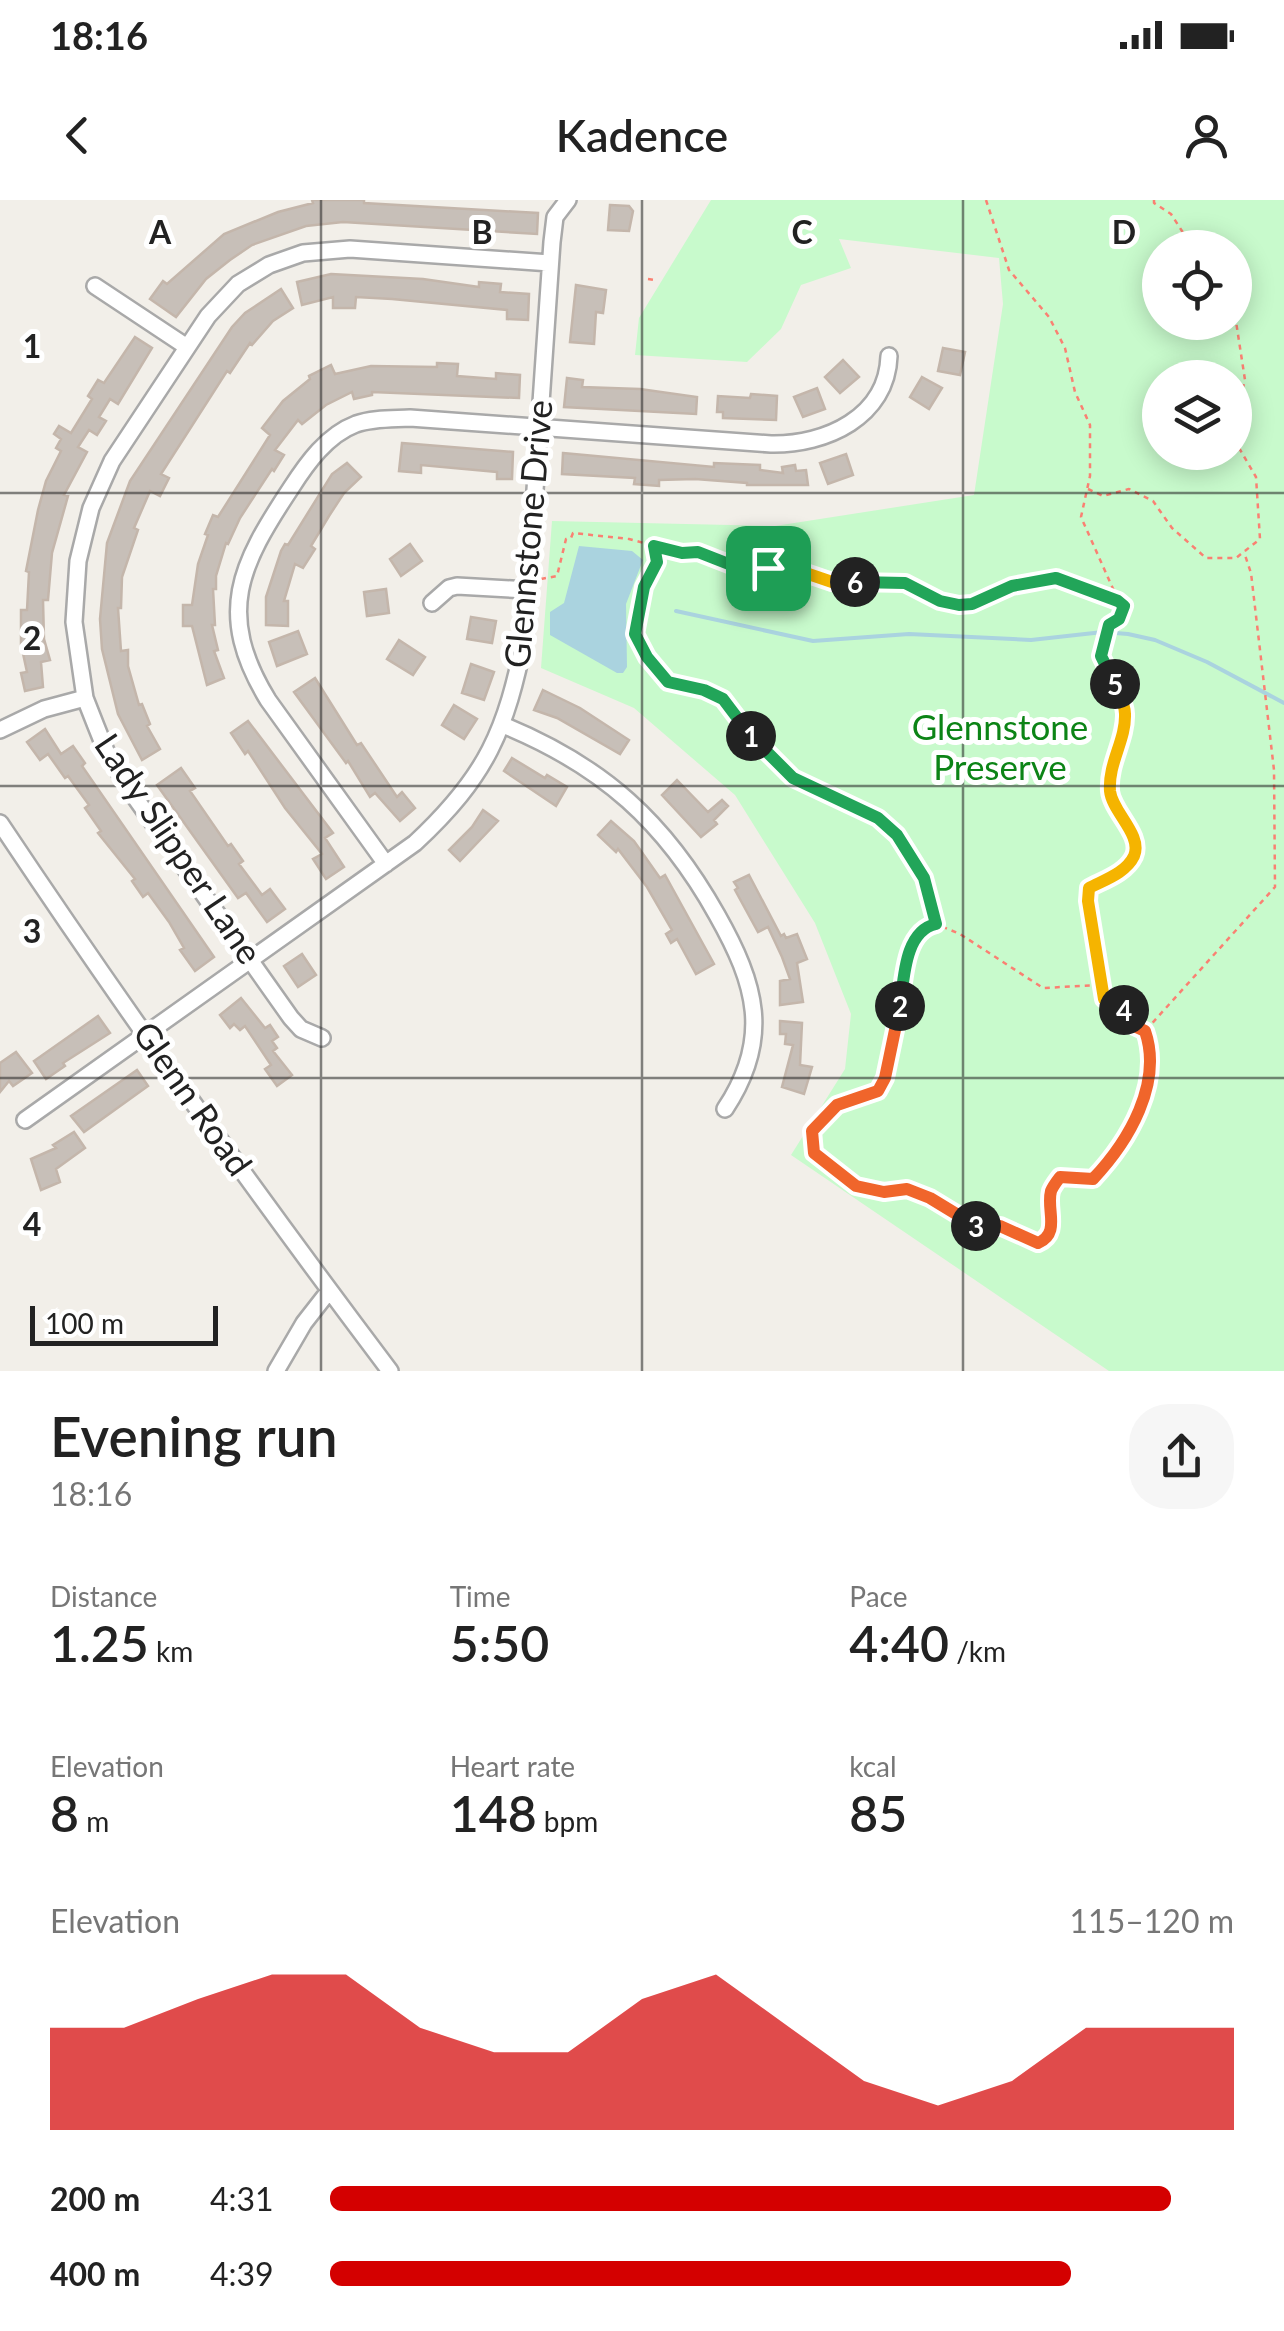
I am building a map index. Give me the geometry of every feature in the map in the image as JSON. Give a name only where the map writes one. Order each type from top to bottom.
[{"type":"street","name":"Glennstone Drive","points":[[25,1120],[415,843],[462,795],[503,725],[525,636],[534,585],[550,262],[555,217],[568,200]]},
{"type":"street","name":"Lady Slipper Lane","points":[[322,1038],[291,1018],[106,751],[85,698],[76,648],[74,594],[85,528],[112,461],[208,316],[238,284],[269,265],[303,253],[350,249],[550,262]]},
{"type":"street","points":[[95,286],[187,347]]},
{"type":"street","points":[[386,864],[253,676],[243,647],[239,619],[245,570],[259,536],[316,453],[334,436],[356,424],[410,418],[771,444],[801,442],[836,431],[876,400],[888,378],[889,356]]},
{"type":"street","points":[[432,603],[457,586],[534,585]]},
{"type":"street","points":[[0,730],[44,709],[85,698]]},
{"type":"street","points":[[503,725],[562,752],[626,796],[662,833],[696,878],[742,961],[754,1009],[755,1030],[747,1067],[725,1109]]},
{"type":"street","name":"Glenn Road","points":[[0,822],[147,1036],[390,1371]]},
{"type":"street","points":[[276,1371],[304,1323],[329,1291]]},
{"type":"path","points":[[986,200],[1009,270],[1049,317],[1065,348],[1075,392],[1090,425],[1090,476],[1081,517],[1118,601]]},
{"type":"path","points":[[1154,200],[1181,230]]},
{"type":"path","points":[[648,280],[655,280]]},
{"type":"path","points":[[1086,488],[1104,496],[1129,489],[1153,501],[1172,528],[1206,558],[1236,558],[1260,539],[1256,477],[1252,470]]},
{"type":"path","points":[[534,585],[557,576],[566,539],[573,533],[629,539],[682,553],[698,552],[744,570],[788,567],[832,582],[905,583],[940,601],[959,605],[1046,578],[1068,581],[1118,601],[1124,606],[1123,612],[1109,625],[1101,656],[1126,714],[1112,761],[1110,794],[1135,849],[1133,858],[1119,872],[1089,888],[1104,999],[1124,1010],[1132,1025],[1145,1031]]},
{"type":"path","points":[[654,546],[657,562],[644,587],[635,634],[647,657],[668,682],[723,699],[744,729],[793,778],[878,818],[897,835],[924,878],[936,924]]},
{"type":"path","points":[[1145,1031],[1275,887],[1274,770],[1251,573],[1244,552]]},
{"type":"path","points":[[1100,985],[1043,988],[960,934],[936,924],[927,926],[912,941],[885,1078],[878,1091],[837,1105],[812,1131],[814,1153],[856,1186],[884,1192],[907,1189],[986,1231],[1000,1226],[1038,1243],[1044,1241],[1050,1235],[1051,1191],[1060,1177],[1093,1179],[1118,1147],[1141,1106],[1152,1072],[1145,1031]]},
{"type":"green space","name":"Glennstone Preserve","points":[[711,200],[1284,200],[1284,1371],[1109,1371],[791,1155],[845,1069],[851,1014],[815,923],[735,795],[634,708],[541,668],[552,521],[775,526],[974,495],[1003,304],[999,258],[839,239],[851,268],[801,285],[781,329],[747,362],[635,355],[639,318]]},
{"type":"water","points":[[579,546],[632,551],[643,560],[626,604],[627,667],[623,673],[550,635],[550,612],[564,603]]},
{"type":"building","points":[[312,200],[538,213],[537,234],[343,222],[306,226],[252,245],[230,260],[206,279],[176,317],[150,299],[163,281],[167,284],[224,234],[278,212],[313,203]]},
{"type":"building","points":[[610,205],[629,206],[633,211],[629,231],[608,230]]},
{"type":"building","points":[[331,274],[423,279],[479,287],[479,282],[501,284],[500,292],[529,294],[528,320],[507,319],[507,310],[392,299],[356,297],[355,308],[333,308],[333,297],[302,305],[297,282]]},
{"type":"building","points":[[576,285],[606,290],[603,313],[596,312],[594,344],[570,342]]},
{"type":"building","points":[[281,289],[293,308],[273,321],[250,343],[230,373],[227,371],[161,474],[169,478],[160,496],[150,491],[134,528],[138,530],[122,577],[118,608],[121,651],[128,650],[128,666],[139,705],[142,704],[150,724],[147,726],[160,749],[142,760],[118,714],[102,649],[100,619],[107,543],[130,481],[232,327],[245,313]]},
{"type":"building","points":[[135,337],[152,348],[118,404],[110,399],[99,417],[106,421],[97,435],[89,430],[78,447],[87,452],[64,495],[68,496],[52,553],[48,600],[43,600],[44,639],[50,660],[41,662],[43,687],[25,691],[21,673],[27,672],[21,644],[21,610],[27,610],[26,571],[38,510],[46,481],[61,451],[56,448],[61,439],[54,434],[59,426],[71,433],[92,399],[88,396],[98,380],[104,383]]},
{"type":"building","points":[[943,348],[965,352],[960,375],[938,371]]},
{"type":"building","points":[[843,360],[859,377],[840,393],[825,377]]},
{"type":"building","points":[[437,363],[458,364],[457,376],[496,379],[496,373],[520,375],[519,398],[372,392],[354,399],[352,392],[326,405],[302,424],[298,420],[275,450],[284,455],[226,543],[213,589],[212,625],[218,650],[214,651],[224,678],[207,685],[192,626],[183,626],[183,605],[192,605],[198,564],[208,535],[205,534],[213,515],[218,517],[270,435],[262,428],[309,376],[331,365],[335,374],[371,366],[437,367]]},
{"type":"building","points":[[922,377],[942,388],[929,409],[910,397]]},
{"type":"building","points":[[567,378],[583,380],[582,387],[640,389],[697,397],[696,414],[564,407]]},
{"type":"building","points":[[817,388],[825,409],[803,417],[794,397]]},
{"type":"building","points":[[751,394],[777,396],[776,420],[723,418],[723,412],[717,412],[718,396],[750,398]]},
{"type":"building","points":[[402,443],[513,452],[512,479],[497,479],[497,472],[421,465],[421,473],[399,471]]},
{"type":"building","points":[[563,453],[714,467],[714,463],[760,465],[760,470],[783,473],[782,467],[795,465],[796,471],[806,470],[808,485],[747,485],[695,479],[659,480],[659,486],[634,484],[635,478],[562,474]]},
{"type":"building","points":[[846,454],[853,475],[828,484],[820,463]]},
{"type":"building","points":[[347,463],[361,477],[329,516],[303,568],[295,564],[284,601],[288,601],[288,626],[266,625],[266,597],[281,551],[332,474]]},
{"type":"building","points":[[410,544],[422,561],[401,576],[390,559]]},
{"type":"building","points":[[386,589],[389,613],[367,616],[364,592]]},
{"type":"building","points":[[471,617],[496,621],[492,643],[467,639]]},
{"type":"building","points":[[298,631],[307,654],[277,666],[269,642]]},
{"type":"building","points":[[399,640],[425,657],[413,675],[387,659]]},
{"type":"building","points":[[471,664],[494,672],[484,700],[462,693]]},
{"type":"building","points":[[315,678],[357,745],[361,743],[397,797],[402,792],[415,808],[400,821],[375,793],[370,797],[348,761],[294,692]]},
{"type":"building","points":[[543,690],[580,708],[629,740],[620,754],[557,718],[534,710]]},
{"type":"building","points":[[454,705],[477,719],[464,739],[442,725]]},
{"type":"building","points":[[248,721],[333,833],[325,838],[344,867],[326,879],[313,859],[322,854],[231,733]]},
{"type":"building","points":[[45,729],[61,754],[73,746],[85,763],[82,766],[214,957],[195,971],[180,950],[184,948],[169,922],[148,893],[143,897],[132,881],[135,879],[98,833],[101,831],[85,808],[89,805],[68,776],[65,778],[48,754],[40,760],[27,742]]},
{"type":"building","points":[[512,758],[567,787],[556,806],[504,771]]},
{"type":"building","points":[[181,768],[195,788],[190,791],[243,861],[239,864],[262,895],[270,889],[285,909],[267,922],[246,893],[238,898],[157,785]]},
{"type":"building","points":[[677,780],[708,812],[722,800],[728,806],[714,820],[717,824],[701,837],[662,795]]},
{"type":"building","points":[[483,810],[498,821],[460,861],[449,850]]},
{"type":"building","points":[[611,821],[634,841],[660,878],[665,875],[714,964],[696,974],[677,939],[671,943],[666,934],[672,930],[647,887],[618,849],[616,852],[598,835]]},
{"type":"building","points":[[749,875],[781,936],[797,934],[807,959],[797,963],[803,1002],[780,1005],[780,981],[790,979],[782,957],[768,927],[758,932],[735,890],[738,888],[734,882]]},
{"type":"building","points":[[302,954],[316,975],[298,987],[284,966]]},
{"type":"building","points":[[241,998],[265,1028],[270,1025],[278,1037],[272,1041],[277,1048],[273,1051],[292,1075],[277,1086],[265,1069],[271,1065],[245,1026],[240,1030],[234,1024],[230,1028],[220,1015]]},
{"type":"building","points":[[98,1016],[110,1033],[63,1063],[65,1066],[46,1079],[34,1061]]},
{"type":"building","points":[[780,1021],[802,1023],[800,1065],[812,1067],[804,1094],[782,1087],[793,1045],[785,1044],[786,1034],[780,1034]]},
{"type":"building","points":[[16,1052],[32,1073],[13,1086],[9,1081],[0,1092],[0,1063]]},
{"type":"building","points":[[137,1070],[148,1086],[84,1132],[71,1116]]},
{"type":"building","points":[[74,1132],[85,1148],[56,1169],[60,1182],[41,1190],[31,1159],[56,1148],[53,1145]]},
{"type":"waterway","points":[[676,611],[813,641],[909,634],[1031,640],[1103,632],[1128,634],[1155,640],[1207,662],[1284,703]]},
{"type":"route","points":[[654,546],[682,553],[698,552],[744,570],[768,568],[788,567],[832,582],[905,583],[940,601],[959,605],[972,604],[1012,586],[1056,578],[1124,606],[1119,619],[1109,625],[1101,656],[1126,714],[1112,761],[1110,794],[1135,849],[1133,858],[1119,872],[1089,888],[1088,901],[1104,999],[1124,1010],[1132,1025],[1145,1031],[1152,1072],[1141,1106],[1105,1166],[1093,1179],[1060,1177],[1051,1191],[1050,1235],[1044,1241],[1038,1243],[1000,1226],[986,1231],[907,1189],[884,1192],[856,1186],[814,1153],[812,1131],[837,1105],[878,1091],[885,1078],[912,941],[927,926],[936,924],[928,906],[924,878],[897,835],[878,818],[793,778],[744,729],[723,699],[668,682],[647,657],[635,634],[644,587],[657,562],[654,546]]}]
